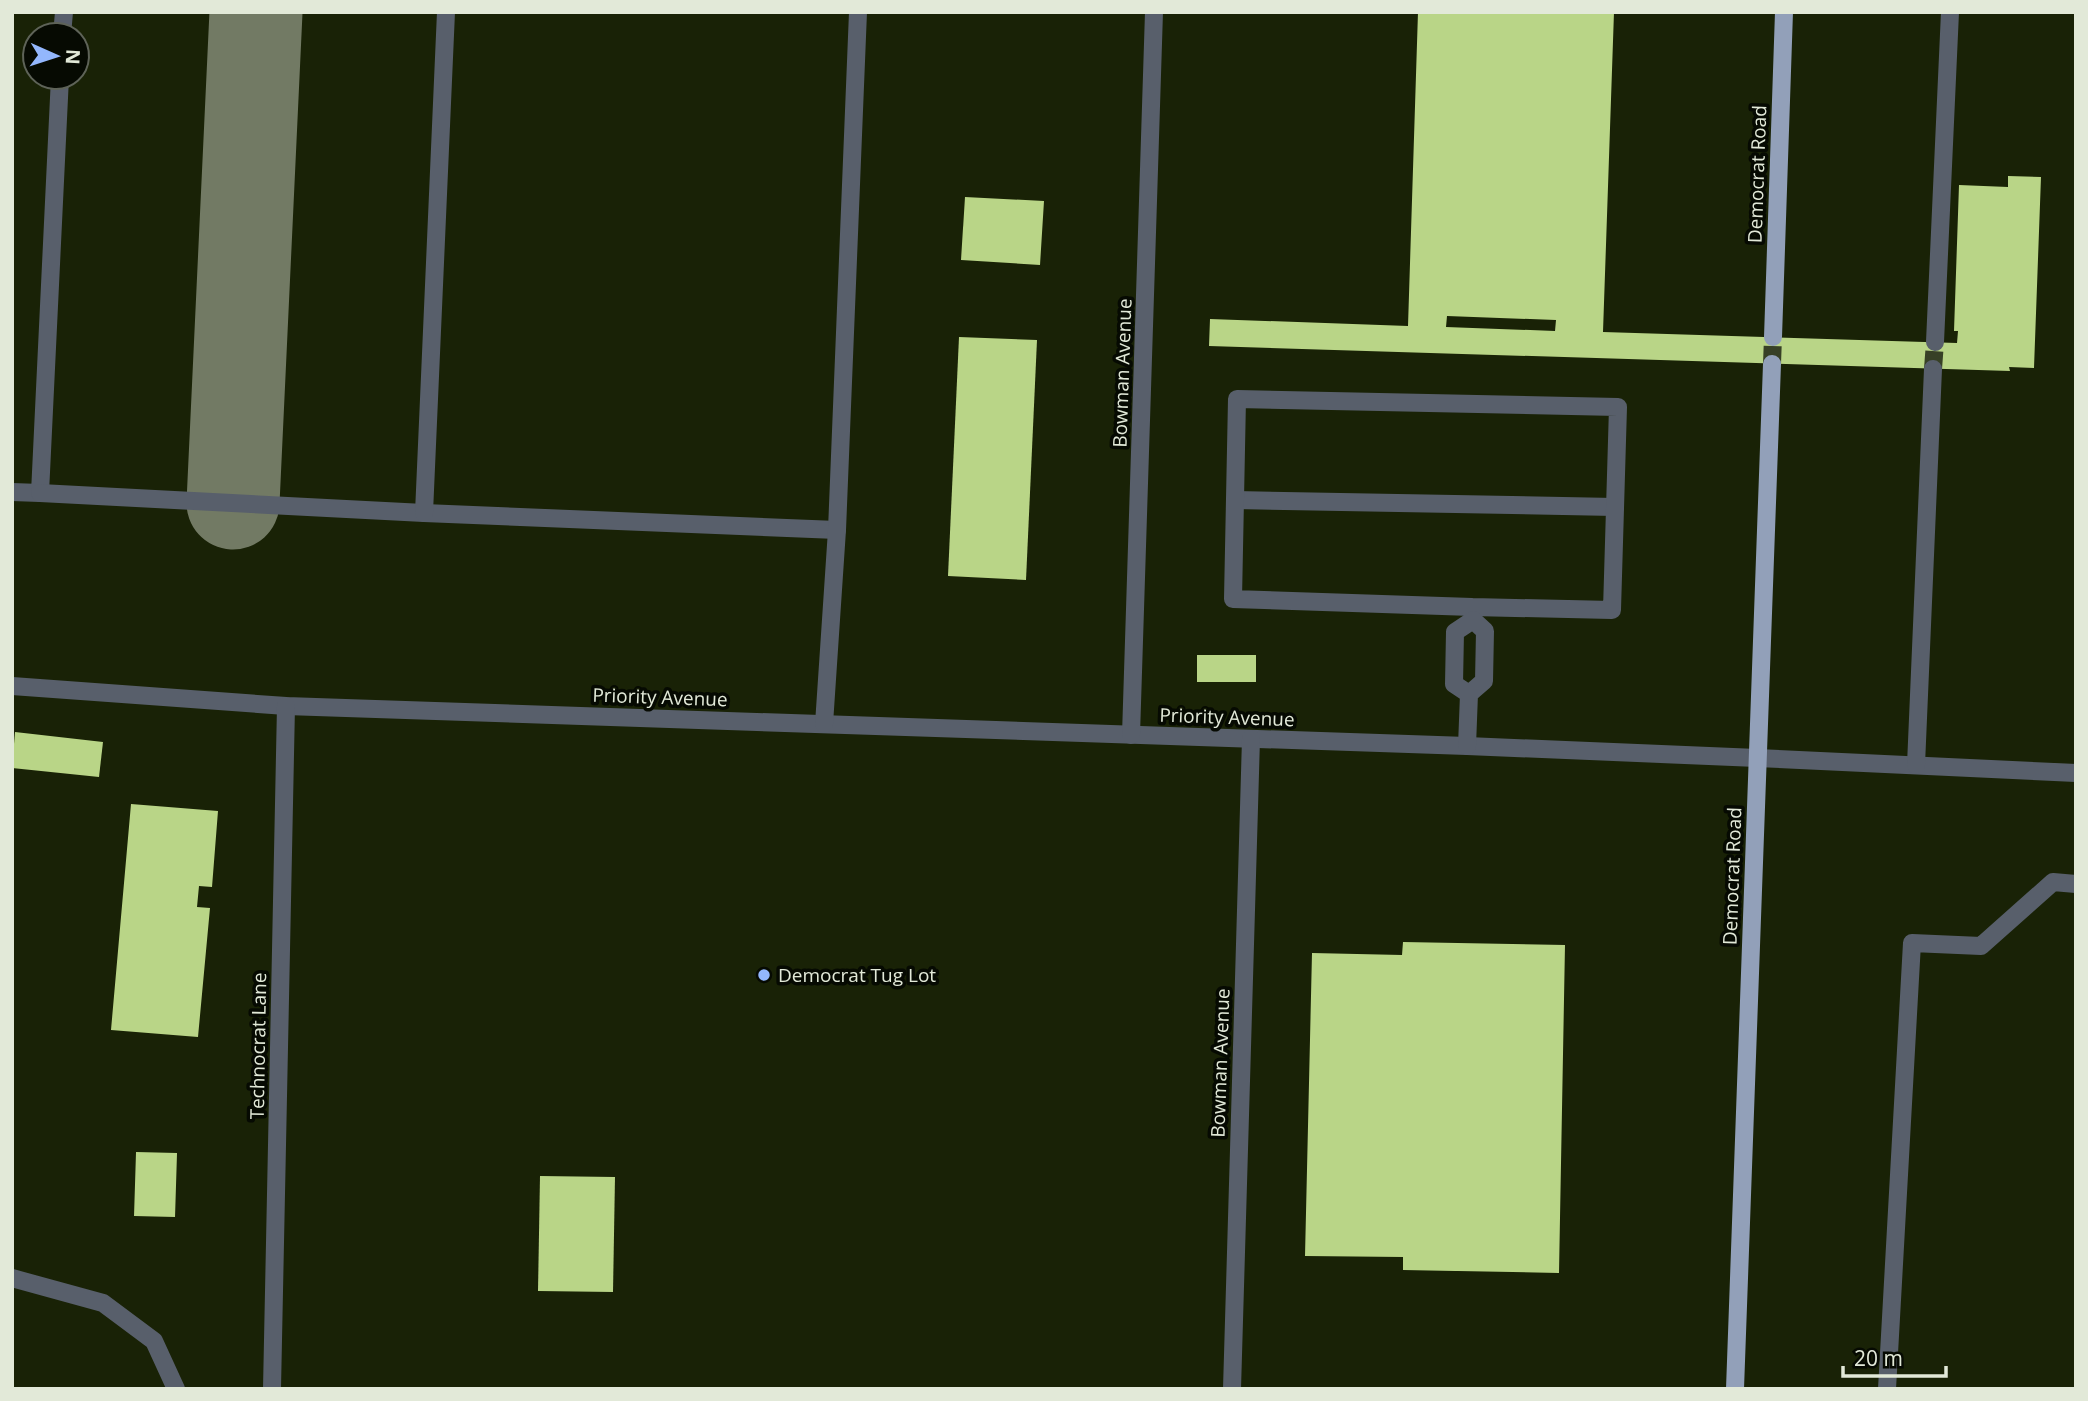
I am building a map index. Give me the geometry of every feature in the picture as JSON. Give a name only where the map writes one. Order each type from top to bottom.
[{"type":"main road","name":"Democrat Road","points":[[1773,337],[1784,12]]},
{"type":"main road","name":"Democrat Road","points":[[1735,1389],[1772,364]]},
{"type":"street","points":[[424,513],[446,12]]},
{"type":"street","points":[[824,724],[837,530],[858,12]]},
{"type":"street","name":"Bowman Avenue","points":[[1131,734],[1154,12]]},
{"type":"street","points":[[1935,342],[1950,12]]},
{"type":"street","points":[[40,493],[59,91]]},
{"type":"street","points":[[1916,765],[1933,369]]},
{"type":"street","points":[[1237,399],[1618,407],[1615,507],[1612,610],[1472,613],[1233,599],[1237,399]]},
{"type":"street","points":[[12,492],[837,530]]},
{"type":"street","points":[[1235,500],[1615,507]]},
{"type":"street","points":[[1467,746],[1469,694],[1484,681],[1485,631],[1472,613]]},
{"type":"street","points":[[1469,694],[1454,684],[1455,632],[1472,613]]},
{"type":"street","name":"Priority Avenue","points":[[12,686],[286,706],[1307,740],[2076,773]]},
{"type":"street","name":"Technocrat Lane","points":[[272,1388],[286,706]]},
{"type":"street","name":"Bowman Avenue","points":[[1232,1389],[1251,739]]},
{"type":"street","points":[[1887,1389],[1912,943],[1981,946],[2053,882],[2076,884]]},
{"type":"street","points":[[12,1278],[103,1303],[154,1341],[176,1389]]},
{"type":"building","points":[[1418,12],[1614,12],[1603,332],[1957,343],[1958,331],[1954,331],[1959,185],[2008,187],[2008,176],[2041,177],[2034,368],[2009,367],[2010,371],[1209,346],[1210,319],[1408,326]],"holes":[[[1447,316],[1556,320],[1555,331],[1446,327]]]},
{"type":"building","points":[[965,197],[1044,201],[1040,265],[961,260]]},
{"type":"building","points":[[959,337],[1037,340],[1026,580],[948,576]]},
{"type":"building","points":[[1197,655],[1256,655],[1256,682],[1197,682]]},
{"type":"building","points":[[15,732],[103,742],[99,777],[12,768]]},
{"type":"building","points":[[131,804],[218,811],[212,887],[199,886],[197,907],[210,908],[198,1037],[111,1030]]},
{"type":"building","points":[[1403,942],[1565,945],[1559,1273],[1403,1270],[1403,1257],[1305,1256],[1312,953],[1402,955]]},
{"type":"building","points":[[136,1152],[177,1153],[175,1217],[134,1216]]},
{"type":"building","points":[[540,1176],[615,1177],[613,1292],[538,1291]]},
{"type":"taxiway","points":[[233,503],[256,12]]},
{"type":"tunnel","points":[[1772,364],[1773,337]]},
{"type":"tunnel","points":[[1933,369],[1935,342]]},
{"type":"place","name":"Democrat Tug Lot","points":[[764,975]]}]
